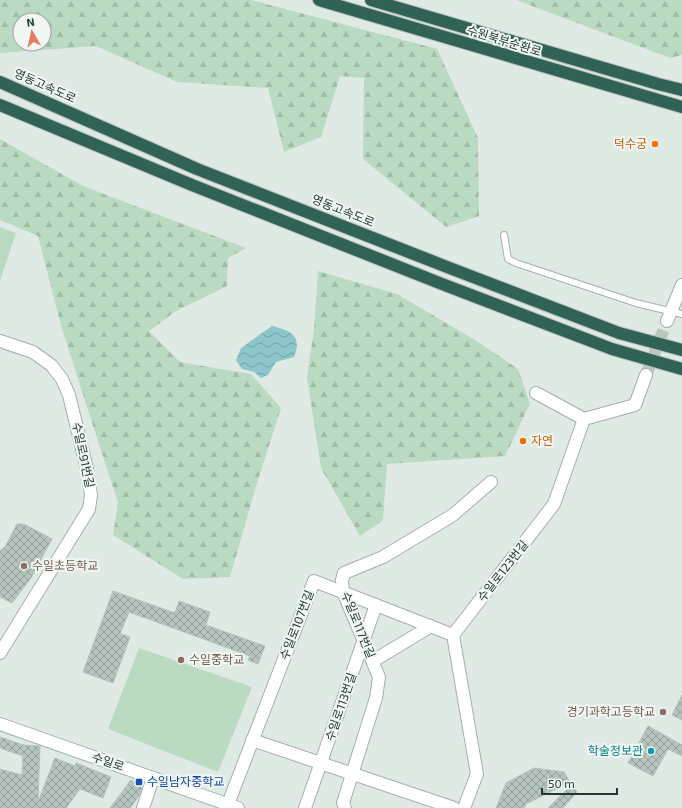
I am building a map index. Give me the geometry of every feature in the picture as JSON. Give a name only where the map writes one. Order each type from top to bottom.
[{"type":"highway","name":"수원북부순환로","points":[[319,0],[682,107]]},
{"type":"highway","name":"수원북부순환로","points":[[371,0],[682,90]]},
{"type":"highway","name":"영동고속도로","points":[[0,82],[197,169],[440,265],[619,333],[682,350]]},
{"type":"highway","points":[[0,105],[192,185],[471,295],[612,349],[682,369]]},
{"type":"street","points":[[674,316],[682,285]]},
{"type":"street","name":"수일로91번길","points":[[0,341],[33,352],[51,366],[62,379],[71,402],[88,469],[91,495],[89,509],[0,653]]},
{"type":"street","points":[[536,393],[584,419],[636,405],[646,375]]},
{"type":"street","name":"수일로123번길","points":[[453,635],[554,504],[584,419]]},
{"type":"street","name":"수일로117번길","points":[[345,808],[343,803],[378,693],[379,677],[373,661],[363,643],[343,592],[342,580],[344,573],[384,557],[453,515],[491,482]]},
{"type":"street","name":"수일로107번길","points":[[233,806],[252,740],[314,581],[453,635]]},
{"type":"street","name":"수일로113번길","points":[[305,808],[376,605]]},
{"type":"street","points":[[373,661],[432,626]]},
{"type":"street","points":[[453,635],[477,774],[464,808]]},
{"type":"street","name":"수일로","points":[[0,724],[233,806]]},
{"type":"street","points":[[252,740],[454,808]]},
{"type":"street","points":[[143,808],[153,778]]},
{"type":"lane","points":[[504,235],[508,259],[516,263],[674,316]]},
{"type":"green space","points":[[0,0],[251,0],[437,49],[478,138],[479,216],[446,227],[363,159],[364,78],[340,76],[321,137],[284,152],[268,88],[177,82],[96,46],[52,49],[52,12],[12,12],[12,52],[14,52],[0,53]]},
{"type":"green space","points":[[516,0],[682,0],[682,55],[670,58]]},
{"type":"green space","points":[[0,139],[83,186],[246,248],[228,258],[227,286],[176,311],[149,331],[180,362],[251,374],[281,408],[258,480],[230,577],[183,579],[113,535],[118,503],[62,329],[38,236],[0,220]]},
{"type":"green space","points":[[0,227],[16,233],[0,281]]},
{"type":"green space","points":[[318,271],[397,294],[475,340],[518,369],[530,404],[505,456],[387,464],[383,520],[360,536],[321,468],[307,377],[314,330]]},
{"type":"green space","points":[[139,648],[252,687],[218,772],[108,729]]},
{"type":"water","points":[[272,326],[293,335],[297,344],[296,350],[294,357],[276,362],[268,375],[261,378],[254,372],[242,369],[236,360],[241,348]]},
{"type":"building","points":[[17,524],[24,524],[52,539],[31,578],[12,603],[0,597],[0,551],[5,547]]},
{"type":"building","points":[[113,591],[175,613],[179,601],[210,612],[206,625],[265,646],[258,664],[248,660],[250,656],[129,612],[120,634],[130,637],[113,683],[83,672]]},
{"type":"building","points":[[682,695],[682,720],[672,715]]},
{"type":"building","name":"학술정보관","points":[[648,726],[682,745],[682,756],[668,749],[653,776],[628,763]]},
{"type":"building","points":[[0,737],[23,745],[40,746],[38,802],[55,758],[75,766],[76,763],[111,777],[103,798],[80,789],[66,808],[0,808],[0,769],[22,775],[23,756],[0,748]]},
{"type":"building","points":[[534,768],[564,772],[570,782],[526,804],[524,808],[496,808],[506,783]]},
{"type":"building","points":[[131,780],[142,788],[139,796],[130,808],[110,808]]},
{"type":"building","points":[[572,784],[577,792],[563,808],[548,808]]},
{"type":"tunnel","points":[[646,375],[667,321]]},
{"type":"place","name":"덕수궁","points":[[655,144]]},
{"type":"place","name":"자연","points":[[523,441]]},
{"type":"place","name":"수일초등학교","points":[[24,566]]},
{"type":"place","name":"수일중학교","points":[[181,660]]},
{"type":"place","name":"경기과학고등학교","points":[[663,712]]},
{"type":"place","name":"학술정보관","points":[[651,751]]},
{"type":"place","name":"수일남자중학교","points":[[139,782]]}]
